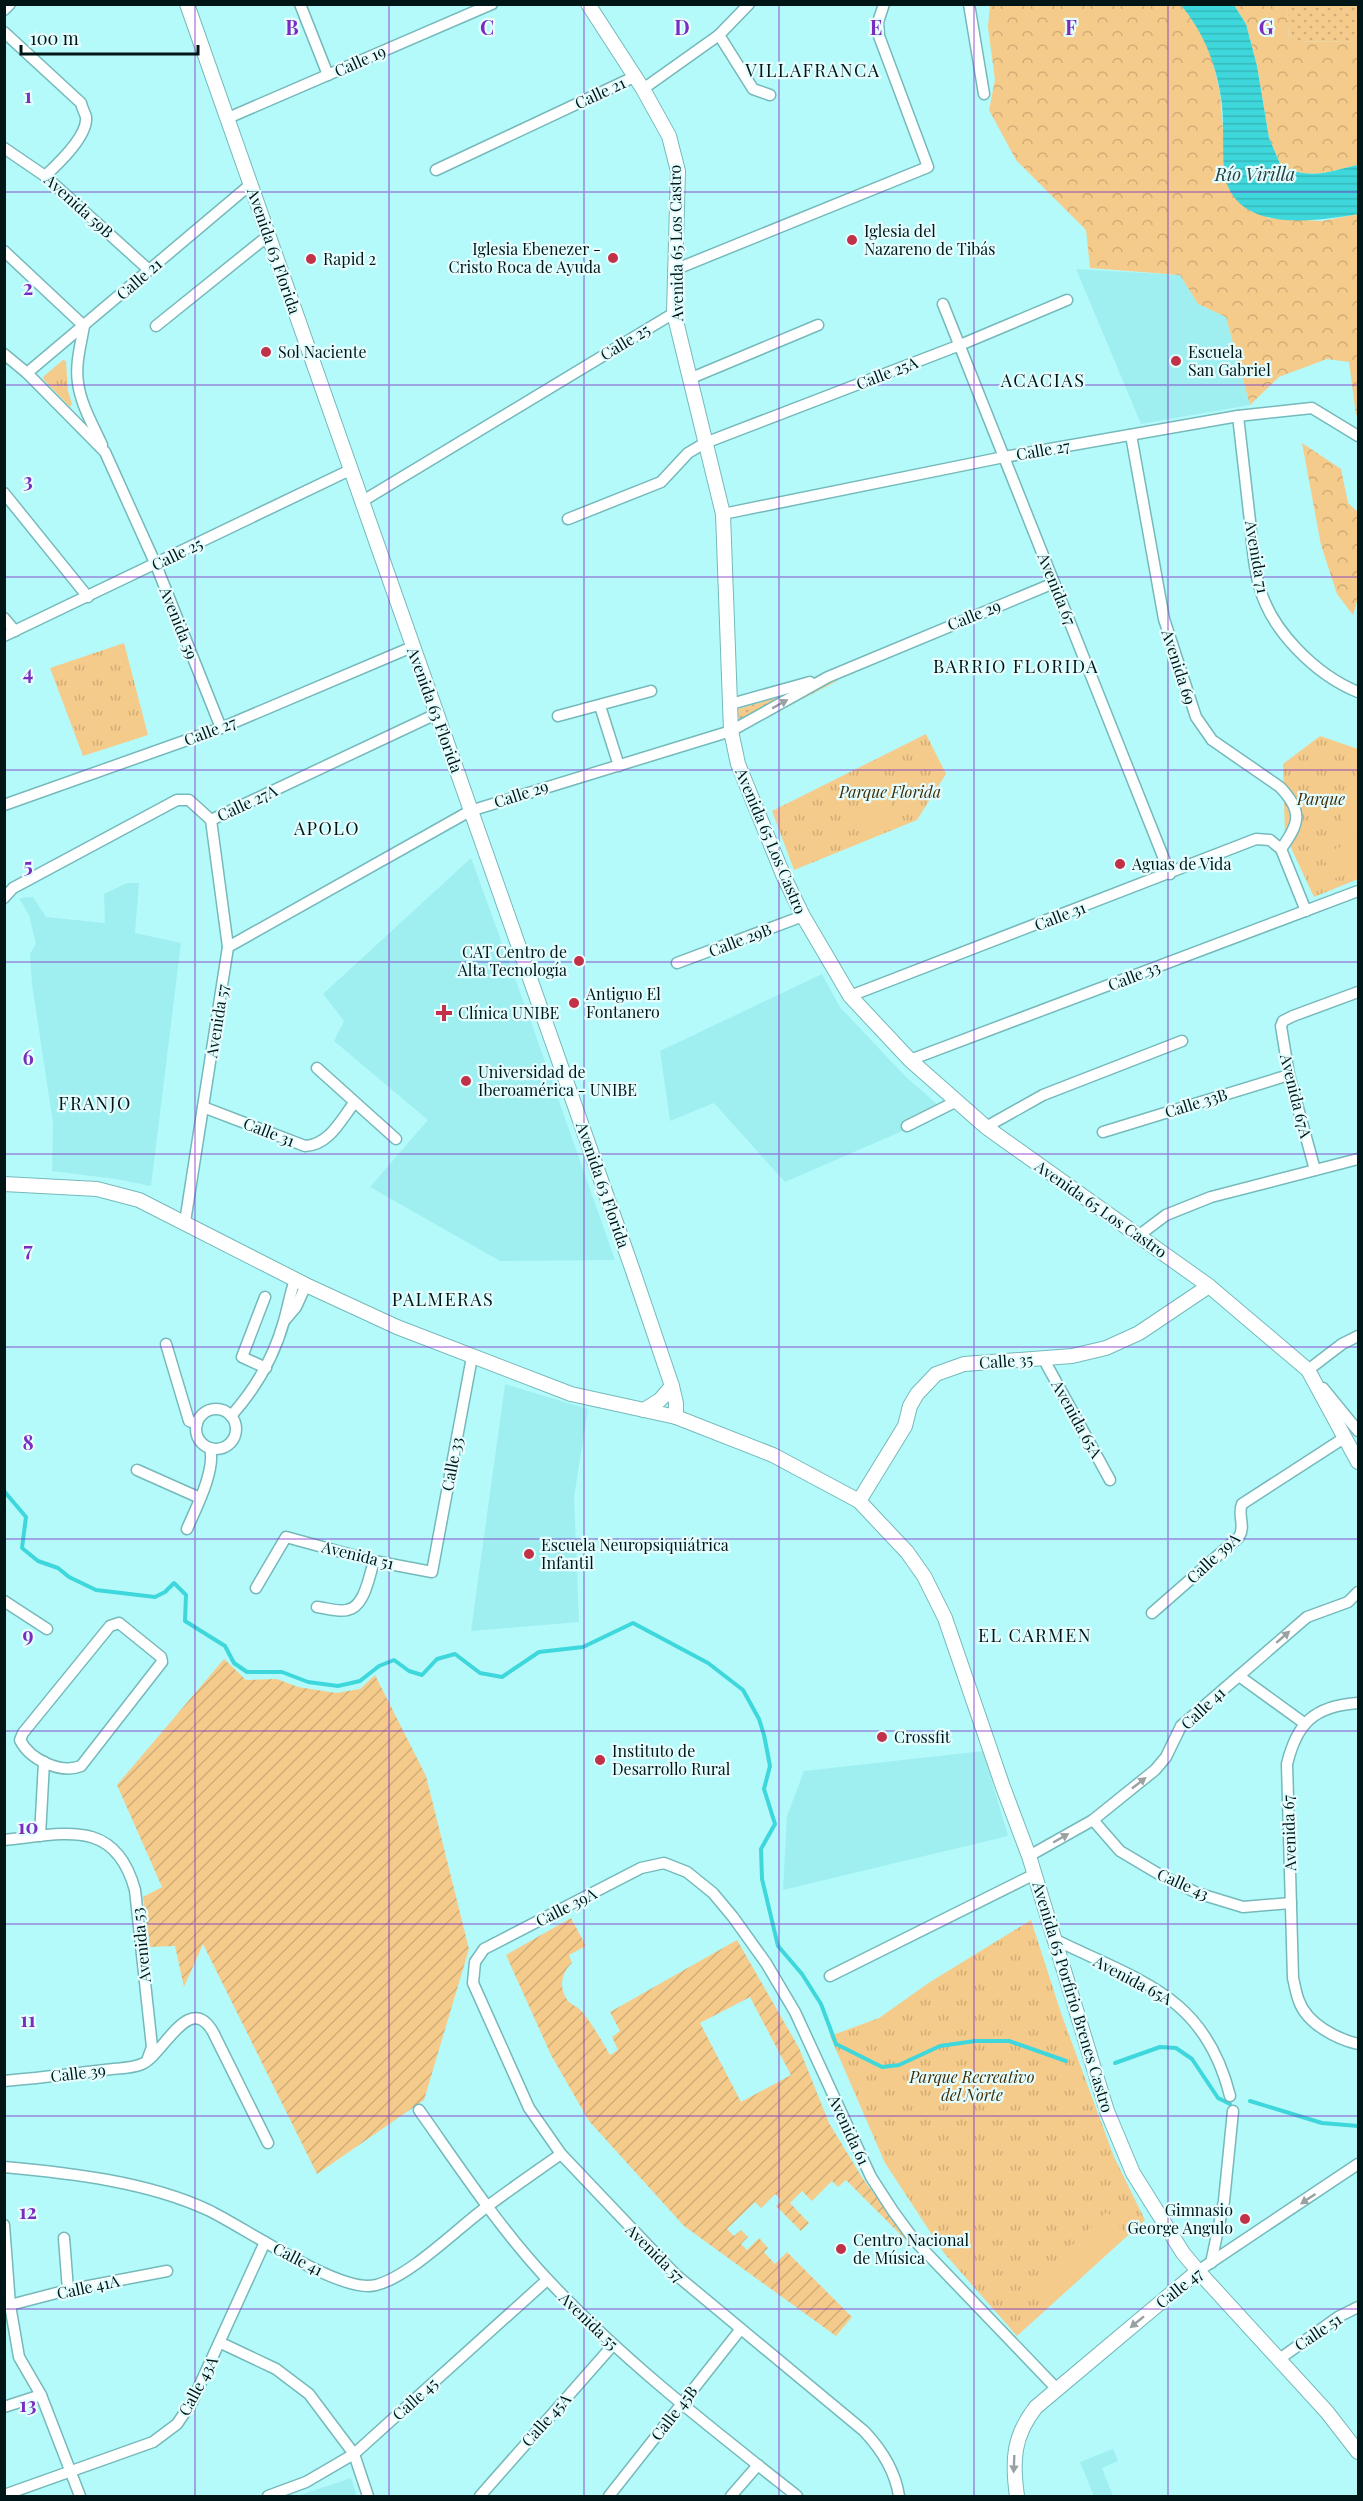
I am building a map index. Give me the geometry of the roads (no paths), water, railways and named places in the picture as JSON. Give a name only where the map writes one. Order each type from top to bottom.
[{"type":"main road","name":"Avenida 63 Florida","points":[[187,4],[672,1386],[676,1417]]},
{"type":"main road","name":"Avenida 65 Los Castro","points":[[588,4],[643,89],[669,136],[678,171],[674,313],[723,514],[732,731],[738,764],[784,878],[802,916],[850,996],[910,1060],[986,1127],[1209,1286],[1242,1311],[1308,1370]]},
{"type":"main road","name":"Avenida 65 Porfirio Brenes Castro","points":[[4,1184],[97,1189],[140,1200],[301,1283],[398,1327],[571,1394],[676,1417],[773,1455],[859,1501],[907,1552],[924,1576],[941,1609],[1035,1874],[1107,2110],[1133,2173],[1198,2271],[1327,2412],[1359,2452]]},
{"type":"main road","name":"Calle 35","points":[[859,1501],[905,1426],[910,1406],[936,1374],[964,1364],[1071,1356],[1106,1348],[1139,1333],[1209,1286]]},
{"type":"main road","points":[[1308,1370],[1359,1462]]},
{"type":"main road","points":[[644,1410],[660,1400],[672,1386]]},
{"type":"main road","name":"Calle 47","points":[[1017,2496],[1014,2454],[1020,2431],[1036,2407],[1198,2271]]},
{"type":"street","points":[[4,10],[10,4]]},
{"type":"street","points":[[300,4],[328,75]]},
{"type":"street","name":"Calle 19","points":[[228,118],[492,4]]},
{"type":"street","name":"Calle 21","points":[[643,89],[719,34],[749,4]]},
{"type":"street","points":[[674,270],[928,167],[879,36],[878,22],[884,4]]},
{"type":"street","points":[[969,4],[984,94]]},
{"type":"street","points":[[4,32],[81,104],[86,118],[84,130],[67,155],[45,176]]},
{"type":"street","points":[[719,34],[753,89],[770,95]]},
{"type":"street","name":"Calle 21","points":[[436,170],[634,77]]},
{"type":"street","name":"Avenida 59B","points":[[4,148],[45,176],[149,270]]},
{"type":"street","name":"Calle 21","points":[[27,373],[251,184]]},
{"type":"street","points":[[156,326],[269,235]]},
{"type":"street","points":[[4,251],[84,326]]},
{"type":"street","name":"Calle 25A","points":[[568,519],[661,482],[688,453],[705,443],[960,345],[1066,300]]},
{"type":"street","name":"Avenida 67","points":[[943,304],[1170,874]]},
{"type":"street","name":"Calle 25","points":[[361,502],[674,313]]},
{"type":"street","points":[[689,379],[818,325]]},
{"type":"street","name":"Avenida 59","points":[[84,326],[77,381],[83,403],[156,565],[221,728]]},
{"type":"street","name":"Avenida 59","points":[[4,354],[27,373],[105,452]]},
{"type":"street","name":"Calle 27","points":[[723,514],[1004,457],[1238,416],[1312,408],[1359,436]]},
{"type":"street","name":"Avenida 71","points":[[1238,416],[1254,556],[1258,584],[1264,600],[1286,633],[1313,665],[1339,684],[1359,692]]},
{"type":"street","name":"Avenida 69","points":[[1131,435],[1164,619],[1196,717],[1202,729],[1212,740],[1280,787],[1289,796],[1297,818],[1293,833],[1281,849]]},
{"type":"street","name":"Calle 25","points":[[10,633],[350,470]]},
{"type":"street","points":[[4,493],[88,597]]},
{"type":"street","name":"Calle 29","points":[[730,704],[828,677],[1054,584]]},
{"type":"street","points":[[4,618],[10,633]]},
{"type":"street","name":"Calle 27","points":[[4,805],[221,728],[412,647]]},
{"type":"street","name":"Calle 29","points":[[228,947],[470,811],[732,731],[828,677]]},
{"type":"street","points":[[558,716],[651,691]]},
{"type":"street","points":[[600,706],[619,766]]},
{"type":"street","name":"Calle 27A","points":[[4,898],[13,888],[177,800],[189,800],[211,820],[436,714]]},
{"type":"street","name":"Avenida 57","points":[[185,1222],[228,947],[211,820]]},
{"type":"street","name":"Calle 31","points":[[850,996],[1256,839],[1270,840],[1281,849]]},
{"type":"street","points":[[1281,849],[1306,911]]},
{"type":"street","name":"Calle 33","points":[[910,1060],[1359,891]]},
{"type":"street","name":"Calle 29B","points":[[677,963],[802,916]]},
{"type":"street","name":"Avenida 67A","points":[[1315,1170],[1289,1075],[1280,1032],[1283,1022],[1293,1016],[1359,992]]},
{"type":"street","points":[[986,1127],[1043,1095],[1182,1041]]},
{"type":"street","points":[[317,1068],[396,1139]]},
{"type":"street","name":"Calle 33B","points":[[1103,1132],[1289,1075]]},
{"type":"street","points":[[907,1126],[957,1101]]},
{"type":"street","name":"Calle 31","points":[[203,1107],[305,1146],[314,1145],[330,1134],[354,1103]]},
{"type":"street","points":[[1138,1236],[1166,1215],[1211,1197],[1359,1159]]},
{"type":"street","points":[[231,1416],[250,1394],[266,1368],[284,1320],[296,1307],[301,1283]]},
{"type":"street","points":[[265,1297],[242,1357],[266,1368]]},
{"type":"street","points":[[1359,1336],[1342,1344],[1308,1370],[1359,1431]]},
{"type":"street","points":[[166,1344],[189,1420],[197,1424]]},
{"type":"street","name":"Calle 33","points":[[432,1572],[472,1357]]},
{"type":"street","name":"Avenida 65A","points":[[1043,1358],[1110,1480]]},
{"type":"street","points":[[214,1409],[231,1416],[235,1422],[235,1437],[225,1448],[210,1448],[200,1441],[197,1436],[197,1424],[203,1414],[214,1409]]},
{"type":"street","name":"Calle 39A","points":[[1152,1613],[1239,1537],[1242,1532],[1240,1510],[1242,1504],[1344,1438]]},
{"type":"street","points":[[187,1529],[213,1458],[210,1448]]},
{"type":"street","points":[[137,1470],[200,1498]]},
{"type":"street","name":"Avenida 51","points":[[256,1588],[286,1537],[374,1561],[432,1572]]},
{"type":"street","points":[[317,1607],[346,1610],[355,1606],[360,1600],[374,1561]]},
{"type":"street","name":"Calle 41","points":[[1029,1856],[1093,1820],[1155,1770],[1166,1757],[1181,1726],[1307,1617],[1347,1602],[1359,1592]]},
{"type":"street","points":[[4,1601],[47,1629]]},
{"type":"street","points":[[119,1623],[161,1657],[162,1662],[81,1766],[63,1769],[44,1762],[24,1747],[20,1740],[23,1732],[110,1626],[119,1623]]},
{"type":"street","points":[[1239,1676],[1304,1723],[1322,1711],[1348,1703],[1359,1703]]},
{"type":"street","name":"Avenida 67","points":[[1304,1723],[1293,1739],[1287,1764],[1293,1978],[1299,2004],[1314,2021],[1341,2040],[1359,2044]]},
{"type":"street","points":[[4,1839],[40,1836],[44,1762]]},
{"type":"street","name":"Calle 43","points":[[1093,1820],[1120,1851],[1197,1893],[1243,1907],[1291,1903]]},
{"type":"street","name":"Avenida 53","points":[[40,1836],[80,1833],[105,1841],[130,1871],[135,1890],[152,2047],[148,2059]]},
{"type":"street","name":"Calle 39A","points":[[475,1962],[484,1949],[641,1868],[664,1863]]},
{"type":"street","name":"Avenida 61","points":[[664,1863],[687,1872],[713,1893],[766,1963],[795,2012],[871,2177],[915,2241],[1056,2388]]},
{"type":"street","points":[[830,1976],[1035,1874]]},
{"type":"street","name":"Avenida 65A","points":[[1056,1940],[1164,1993],[1186,2010],[1202,2028],[1217,2054],[1230,2096]]},
{"type":"street","name":"Avenida 57","points":[[475,1962],[473,1983],[485,2014],[530,2108],[561,2154],[675,2274],[864,2431],[880,2448],[888,2462],[899,2496]]},
{"type":"street","points":[[148,2059],[161,2049],[185,2020],[195,2018],[207,2023],[268,2143]]},
{"type":"street","name":"Calle 39","points":[[4,2082],[139,2066],[148,2059]]},
{"type":"street","name":"Avenida 55","points":[[418,2110],[487,2206],[547,2280],[613,2345],[682,2404],[797,2496]]},
{"type":"street","points":[[1211,2263],[1224,2201],[1233,2111]]},
{"type":"street","name":"Calle 41","points":[[4,2167],[84,2176],[180,2198],[209,2211],[335,2279],[358,2287],[374,2286],[405,2271],[487,2206],[561,2154]]},
{"type":"street","name":"Calle 47","points":[[1198,2271],[1358,2166]]},
{"type":"street","points":[[4,2225],[10,2306],[19,2357],[41,2395],[81,2496]]},
{"type":"street","points":[[64,2238],[68,2290]]},
{"type":"street","name":"Calle 43A","points":[[4,2495],[153,2442],[177,2424],[192,2402],[221,2343],[266,2242]]},
{"type":"street","name":"Calle 41A","points":[[10,2306],[68,2290],[166,2271]]},
{"type":"street","name":"Calle 45","points":[[268,2496],[306,2482],[354,2454],[547,2280]]},
{"type":"street","name":"Calle 51","points":[[1278,2360],[1338,2317],[1359,2307]]},
{"type":"street","name":"Calle 45B","points":[[609,2496],[740,2330]]},
{"type":"street","points":[[221,2343],[276,2369],[309,2394],[354,2454],[368,2496]]},
{"type":"street","name":"Calle 45A","points":[[480,2496],[613,2345]]},
{"type":"street","points":[[4,2407],[41,2395]]},
{"type":"street","points":[[732,2496],[758,2465]]},
{"type":"water","name":"Río Virilla","points":[[1181,5],[1234,5],[1246,24],[1257,66],[1269,138],[1281,166],[1310,174],[1358,165],[1358,214],[1319,220],[1277,219],[1258,214],[1242,205],[1230,191],[1224,170],[1222,111],[1214,68],[1201,35]]},
{"type":"waterway","points":[[4,1491],[26,1517],[22,1548],[38,1561],[58,1568],[69,1577],[96,1590],[155,1597],[165,1592],[174,1583],[186,1595],[185,1621],[225,1646],[234,1663],[247,1672],[282,1672],[308,1682],[338,1686],[360,1681],[379,1666],[394,1660],[409,1671],[422,1675],[437,1659],[455,1654],[480,1673],[502,1677],[539,1652],[583,1647],[633,1623],[708,1663],[743,1690],[759,1719],[770,1766],[764,1789],[775,1824],[761,1849],[762,1879],[778,1946],[802,1974],[821,2004],[836,2044],[882,2067],[899,2065],[940,2046],[975,2041],[1009,2041],[1066,2061]]},
{"type":"waterway","points":[[1115,2063],[1160,2047],[1176,2048],[1192,2059],[1218,2098],[1230,2104]]},
{"type":"waterway","points":[[1250,2101],[1322,2123],[1358,2126]]},
{"type":"place","name":"Iglesia del Nazareno de Tibás","points":[[852,240]]},
{"type":"place","name":"Iglesia Ebenezer - Cristo Roca de Ayuda","points":[[613,258]]},
{"type":"place","name":"Rapid 2","points":[[311,259]]},
{"type":"place","name":"Sol Naciente","points":[[266,352]]},
{"type":"place","name":"Escuela San Gabriel","points":[[1176,361]]},
{"type":"place","name":"Aguas de Vida","points":[[1120,864]]},
{"type":"place","name":"CAT Centro de Alta Tecnología","points":[[579,961]]},
{"type":"place","name":"Antiguo El Fontanero","points":[[574,1003]]},
{"type":"place","name":"Clínica UNIBE","points":[[444,1013]]},
{"type":"place","name":"Universidad de Iberoamérica - UNIBE","points":[[466,1081]]},
{"type":"place","name":"Escuela Neuropsiquiátrica Infantil","points":[[529,1554]]},
{"type":"place","name":"Crossfit","points":[[882,1737]]},
{"type":"place","name":"Instituto de Desarrollo Rural","points":[[600,1760]]},
{"type":"place","name":"Gimnasio George Angulo","points":[[1245,2219]]},
{"type":"place","name":"Centro Nacional de Música","points":[[841,2249]]},
{"type":"district","name":"VILLAFRANCA","points":[[813,71]]},
{"type":"district","name":"ACACIAS","points":[[1043,381]]},
{"type":"district","name":"BARRIO FLORIDA","points":[[1016,667]]},
{"type":"district","name":"APOLO","points":[[327,829]]},
{"type":"district","name":"FRANJO","points":[[95,1104]]},
{"type":"district","name":"PALMERAS","points":[[443,1300]]},
{"type":"district","name":"EL CARMEN","points":[[1035,1636]]},
{"type":"park label","name":"Parque Florida","points":[[890,792]]},
{"type":"park label","name":"Parque","points":[[1321,799]]},
{"type":"park label","name":"Parque Recreativo del Norte","points":[[972,2086]]}]
